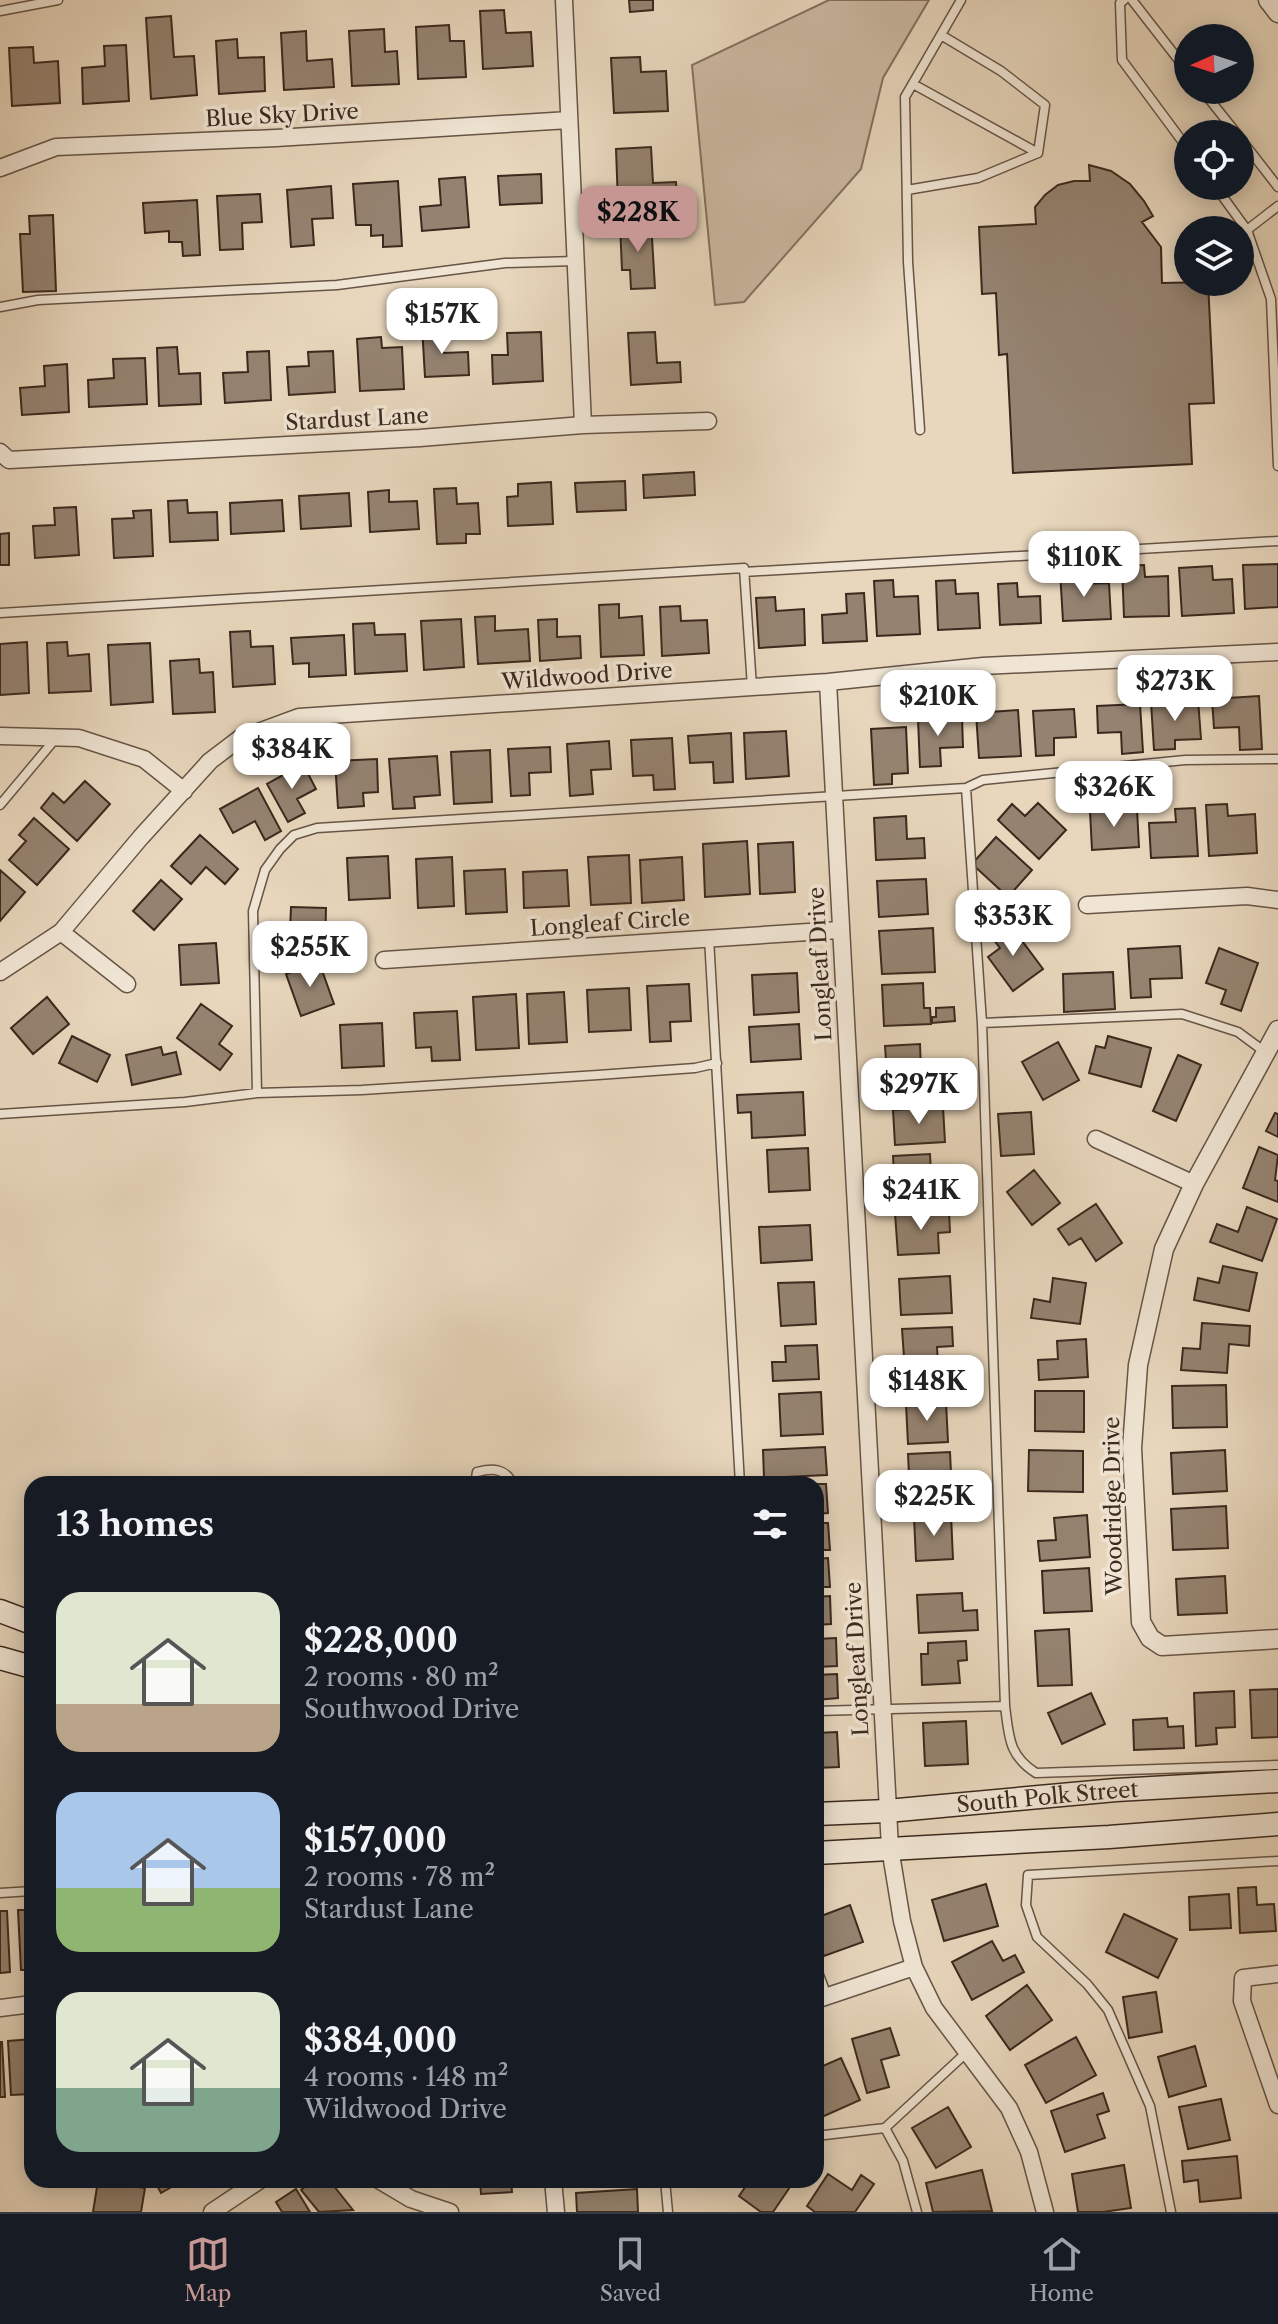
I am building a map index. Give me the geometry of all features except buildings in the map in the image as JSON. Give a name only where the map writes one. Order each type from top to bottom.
[{"type":"main road","points":[[0,1611],[24,1620]]},
{"type":"main road","points":[[0,1658],[24,1665]]},
{"type":"main road","name":"South Polk Street","points":[[824,1814],[887,1811],[1116,1790],[1278,1781]]},
{"type":"main road","name":"South Polk Street","points":[[824,1852],[1109,1837],[1278,1824]]},
{"type":"street","points":[[564,0],[583,425]]},
{"type":"street","points":[[1268,0],[1278,13]]},
{"type":"street","name":"Blue Sky Drive","points":[[0,168],[56,147],[276,138],[569,120]]},
{"type":"street","name":"Stardust Lane","points":[[4,456],[420,438],[583,425],[708,421]]},
{"type":"street","name":"Wildwood Drive","points":[[0,972],[61,932],[210,761],[239,739],[299,717],[828,682],[983,666],[1278,652]]},
{"type":"street","name":"Longleaf Drive","points":[[828,682],[890,1848],[902,1921],[914,1967],[934,2008],[1009,2108],[1029,2152],[1045,2212]]},
{"type":"street","points":[[0,736],[79,738],[144,759],[184,791]]},
{"type":"street","points":[[1087,905],[1247,896],[1278,900]]},
{"type":"street","name":"Longleaf Circle","points":[[384,960],[839,930]]},
{"type":"street","points":[[61,932],[127,984]]},
{"type":"street","name":"Woodridge Drive","points":[[1278,1030],[1194,1184],[1164,1249],[1138,1365],[1132,1448],[1141,1622],[1150,1638],[1162,1646],[1278,1639]]},
{"type":"street","points":[[1096,1139],[1194,1184]]},
{"type":"street","points":[[824,1997],[914,1967]]},
{"type":"street","points":[[1278,1974],[1243,1978],[1242,2001],[1278,2104]]},
{"type":"street","points":[[0,2008],[24,2005]]},
{"type":"street","points":[[212,2212],[248,2188]]},
{"type":"street","points":[[392,2188],[411,2199],[450,2212]]},
{"type":"street","points":[[554,2188],[556,2212]]},
{"type":"lane","points":[[0,11],[58,0]]},
{"type":"lane","points":[[920,430],[908,262],[905,97],[961,0]]},
{"type":"lane","points":[[1124,0],[1120,3],[1122,60],[1174,130]]},
{"type":"lane","points":[[1132,0],[1174,54]]},
{"type":"lane","points":[[941,35],[1001,71],[1045,105],[1038,153]]},
{"type":"lane","points":[[913,84],[1038,153]]},
{"type":"lane","points":[[1213,104],[1225,120]]},
{"type":"lane","points":[[907,190],[978,178],[1038,153]]},
{"type":"lane","points":[[1254,156],[1278,187]]},
{"type":"lane","points":[[1254,225],[1278,206]]},
{"type":"lane","points":[[1254,248],[1274,298],[1278,466]]},
{"type":"lane","points":[[0,307],[38,300],[337,285],[505,263],[575,261]]},
{"type":"lane","points":[[744,572],[1278,541]]},
{"type":"lane","points":[[0,613],[744,568],[752,687]]},
{"type":"lane","points":[[0,805],[57,737]]},
{"type":"lane","points":[[257,1093],[253,911],[265,870],[294,835],[317,828],[966,788],[983,780],[1185,760],[1278,759]]},
{"type":"lane","points":[[966,788],[982,1023],[1005,1706],[1011,1744],[1020,1763],[1036,1773],[1278,1765]]},
{"type":"lane","points":[[709,938],[740,1476]]},
{"type":"lane","points":[[982,1023],[1182,1014],[1238,1032],[1266,1052]]},
{"type":"lane","points":[[0,1114],[185,1102],[257,1093],[362,1090],[598,1075],[695,1068],[717,1063]]},
{"type":"lane","points":[[476,1476],[477,1472],[493,1468],[509,1476]]},
{"type":"lane","points":[[824,1711],[1005,1706]]},
{"type":"lane","points":[[1171,2212],[1150,2106],[1108,2010],[1087,1984],[1037,1937],[1026,1905],[1028,1875],[1278,1861]]},
{"type":"lane","points":[[0,1893],[24,1892]]},
{"type":"lane","points":[[824,2135],[885,2128],[966,2053]]},
{"type":"lane","points":[[885,2128],[903,2161],[917,2212]]},
{"type":"lane","points":[[666,2188],[668,2212]]},
{"type":"shaded area","points":[[829,0],[929,0],[883,78],[861,169],[744,302],[715,305],[692,65]]}]
